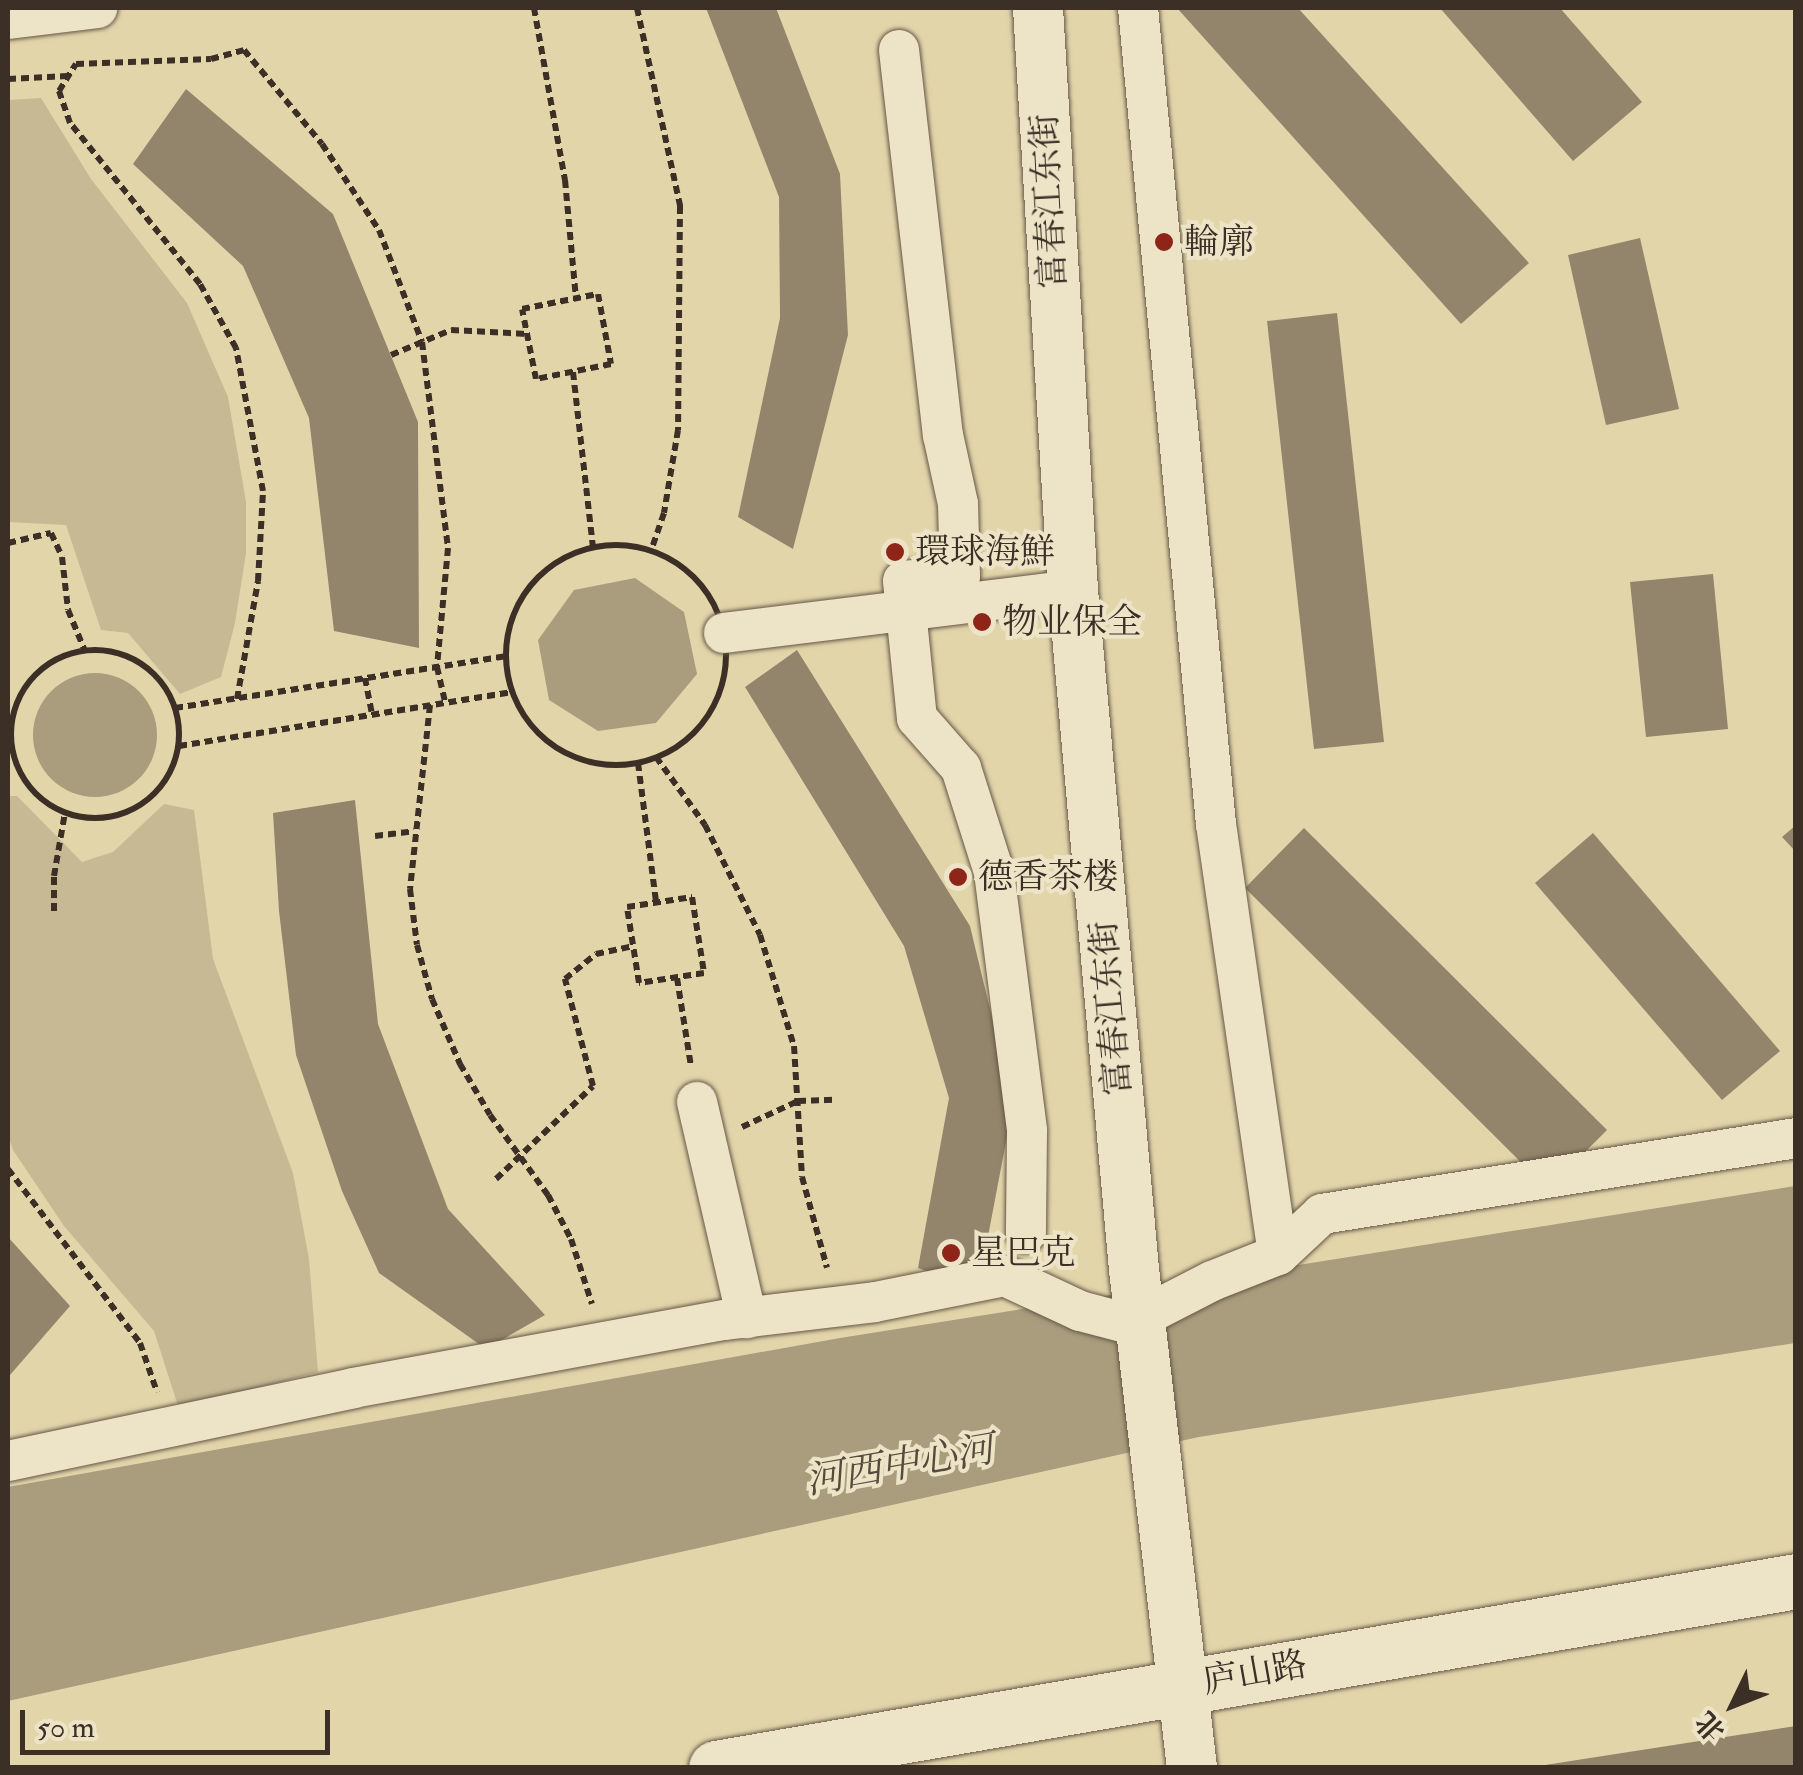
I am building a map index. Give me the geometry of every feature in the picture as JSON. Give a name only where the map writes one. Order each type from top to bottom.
[{"type":"main road","name":"庐山路","points":[[716,1768],[1796,1581]]},
{"type":"street","points":[[8,20],[97,8]]},
{"type":"street","name":"富春江东街","points":[[1038,8],[1072,590],[1134,1269],[1192,1768]]},
{"type":"street","points":[[1138,8],[1216,824],[1278,1255]]},
{"type":"street","points":[[899,50],[944,435],[958,504],[960,576],[904,581],[917,718],[961,768],[994,872],[1027,1131],[1026,1233]]},
{"type":"street","points":[[724,633],[1072,590]]},
{"type":"street","points":[[697,1102],[748,1318]]},
{"type":"street","points":[[8,1461],[171,1425],[599,1344],[1005,1276],[1080,1311],[1140,1323],[1212,1281],[1278,1255],[1322,1214],[1796,1138]]},
{"type":"path","points":[[534,8],[565,180],[576,299]]},
{"type":"path","points":[[637,8],[680,206],[678,430],[664,513],[651,550]]},
{"type":"path","points":[[237,698],[258,581],[262,491],[236,348],[200,284],[116,175],[70,124],[59,91],[76,64],[212,59],[244,50],[322,144],[379,230],[422,342],[448,548],[437,667],[444,702]]},
{"type":"path","points":[[8,78],[68,76]]},
{"type":"path","points":[[598,294],[612,364],[536,379],[522,309],[576,299],[598,294]]},
{"type":"path","points":[[390,355],[451,330],[527,334]]},
{"type":"path","points":[[573,372],[594,548]]},
{"type":"path","points":[[8,543],[51,533],[62,557],[68,610],[85,651]]},
{"type":"path","points":[[613,544],[651,550],[684,568],[710,598],[724,633],[726,668],[717,702],[698,730],[670,752],[638,764],[603,766],[570,756],[540,736],[519,709],[512,692],[506,638],[519,602],[543,572],[576,552],[594,548],[613,544]]},
{"type":"path","points":[[85,651],[114,652],[140,663],[162,683],[175,708],[178,746],[170,773],[153,796],[130,812],[101,818],[65,812],[47,803],[26,782],[10,746],[18,700],[34,676],[58,659],[85,651]]},
{"type":"path","points":[[175,708],[507,656]]},
{"type":"path","points":[[365,678],[372,714]]},
{"type":"path","points":[[178,746],[512,692]]},
{"type":"path","points":[[430,705],[410,889],[417,945],[432,999],[470,1081],[520,1152],[571,1239],[590,1296],[599,1344]]},
{"type":"path","points":[[656,757],[705,825],[760,935],[794,1046],[802,1177],[822,1257],[844,1306]]},
{"type":"path","points":[[638,764],[656,902]]},
{"type":"path","points":[[54,911],[54,876],[65,812]]},
{"type":"path","points":[[376,836],[414,831]]},
{"type":"path","points":[[692,897],[704,973],[639,983],[627,907],[656,902],[692,897]]},
{"type":"path","points":[[496,1179],[593,1086],[565,980],[596,954],[633,946]]},
{"type":"path","points":[[677,978],[697,1102]]},
{"type":"path","points":[[712,1165],[727,1134],[798,1101],[834,1100]]},
{"type":"path","points":[[8,1169],[140,1342],[171,1425]]},
{"type":"shaded area","points":[[41,98],[91,179],[187,303],[228,397],[246,502],[246,553],[235,623],[221,677],[180,694],[128,633],[101,630],[66,525],[8,522],[8,100]]},
{"type":"shaded area","points":[[8,796],[17,796],[82,862],[113,852],[164,804],[194,810],[213,959],[293,1173],[309,1259],[318,1372],[179,1409],[154,1331],[64,1226],[13,1150],[8,1135]]},
{"type":"water","points":[[635,578],[684,612],[697,674],[656,723],[598,731],[549,700],[538,640],[574,590]]},
{"type":"water","points":[[95,673],[119,678],[139,691],[152,711],[157,735],[152,759],[139,779],[119,792],[95,797],[71,792],[51,779],[38,759],[33,735],[38,711],[51,691],[71,678]]},
{"type":"water","name":"河西中心河","points":[[1795,1186],[1795,1343],[1199,1437],[8,1701],[8,1487],[840,1338]]},
{"type":"building","points":[[706,8],[776,8],[840,174],[848,335],[793,549],[738,517],[780,318],[779,197]]},
{"type":"building","points":[[1177,8],[1298,8],[1529,263],[1461,324]]},
{"type":"building","points":[[1440,8],[1560,8],[1642,102],[1573,161]]},
{"type":"building","points":[[186,89],[333,214],[418,422],[419,648],[334,631],[309,418],[243,266],[133,164]]},
{"type":"building","points":[[1640,238],[1679,409],[1606,425],[1568,255]]},
{"type":"building","points":[[1337,313],[1384,742],[1314,749],[1267,321]]},
{"type":"building","points":[[1713,574],[1728,729],[1646,737],[1630,582]]},
{"type":"building","points":[[797,650],[970,926],[1013,1105],[978,1289],[918,1268],[949,1098],[904,946],[745,687]]},
{"type":"building","points":[[355,800],[378,1024],[448,1209],[545,1315],[486,1349],[379,1273],[342,1191],[296,1055],[279,911],[273,813]]},
{"type":"building","points":[[1796,825],[1796,852],[1782,837]]},
{"type":"building","points":[[1304,828],[1607,1130],[1548,1189],[1245,888]]},
{"type":"building","points":[[1593,833],[1780,1051],[1722,1100],[1535,883]]},
{"type":"building","points":[[8,1237],[70,1306],[10,1375],[8,1372]]},
{"type":"building","points":[[1796,1726],[1796,1768],[1545,1768],[1545,1765]]},
{"type":"place","name":"輪廓","points":[[1164,242]]},
{"type":"place","name":"環球海鮮","points":[[895,552]]},
{"type":"place","name":"物业保全","points":[[982,622]]},
{"type":"place","name":"德香茶楼","points":[[958,877]]},
{"type":"place","name":"星巴克","points":[[951,1253]]}]
